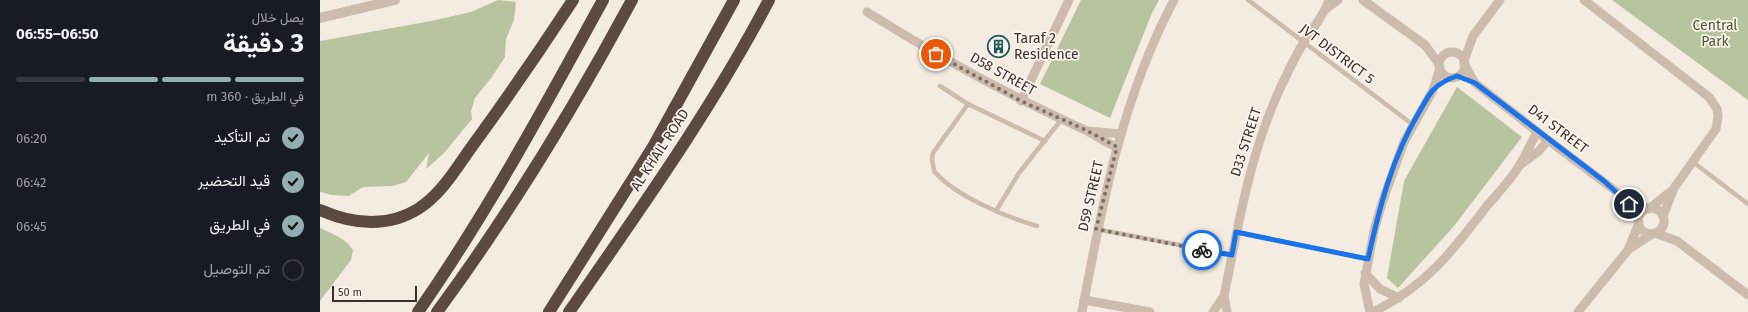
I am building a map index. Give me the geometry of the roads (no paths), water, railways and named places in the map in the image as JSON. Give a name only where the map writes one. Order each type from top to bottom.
[{"type":"highway","points":[[320,210],[340,218],[374,222],[402,216],[427,202],[443,186],[481,134],[573,0]]},
{"type":"highway","points":[[418,312],[454,258],[510,168],[603,0]]},
{"type":"highway","points":[[437,312],[493,231],[550,142],[632,0]]},
{"type":"highway","points":[[549,312],[653,148],[734,0]]},
{"type":"highway","name":"AL KHAIL ROAD","points":[[569,312],[687,136],[728,72],[769,0]]},
{"type":"street","points":[[320,18],[395,0]]},
{"type":"street","points":[[1021,101],[1069,0]]},
{"type":"street","name":"D59 STREET","points":[[1082,312],[1096,229],[1120,134],[1140,74],[1174,0]]},
{"type":"street","name":"D33 STREET","points":[[1214,312],[1224,296],[1236,232],[1249,176],[1266,121],[1280,88],[1304,42],[1326,9],[1329,0]]},
{"type":"street","name":"D33 STREET","points":[[1326,9],[1338,0]]},
{"type":"street","points":[[1433,90],[1462,72],[1473,36],[1500,0]]},
{"type":"street","points":[[1578,312],[1628,250],[1640,215],[1674,188],[1693,162],[1716,128],[1718,116],[1714,103],[1709,97],[1584,0]]},
{"type":"street","points":[[1367,1],[1425,45],[1444,74],[1455,77]]},
{"type":"street","name":"D58 STREET","points":[[867,12],[898,32],[1021,101],[1086,130],[1117,147]]},
{"type":"street","points":[[1473,36],[1443,56],[1433,90],[1412,124],[1388,182],[1374,230],[1366,273],[1365,292],[1372,312],[1399,298],[1430,274],[1444,260],[1519,166],[1529,144],[1538,132]]},
{"type":"street","points":[[1425,45],[1460,55],[1464,63]]},
{"type":"street","name":"D41 STREET","points":[[1464,63],[1475,83]]},
{"type":"street","name":"D41 STREET","points":[[1455,77],[1475,83],[1624,198],[1649,208]]},
{"type":"street","name":"D58 STREET","points":[[1086,130],[1120,134]]},
{"type":"street","points":[[1519,166],[1539,151],[1548,140]]},
{"type":"street","points":[[1628,250],[1660,230],[1674,188]]},
{"type":"street","name":"D41 STREET","points":[[1624,198],[1638,222]]},
{"type":"street","points":[[1649,208],[1656,209],[1677,241],[1748,295]]},
{"type":"street","points":[[1638,222],[1643,231],[1677,241]]},
{"type":"street","points":[[1366,273],[1380,289],[1399,298]]},
{"type":"street","name":"D33 STREET","points":[[1224,296],[1227,312]]},
{"type":"street","points":[[1084,300],[1150,312]]},
{"type":"lane","name":"JVT DISTRICT 5","points":[[1248,0],[1412,124]]},
{"type":"lane","points":[[940,86],[968,104],[1045,141]]},
{"type":"lane","points":[[968,104],[933,153],[932,165],[938,176],[996,211],[1037,226]]},
{"type":"lane","points":[[996,211],[1019,173],[1061,120]]},
{"type":"lane","points":[[1693,162],[1748,204]]},
{"type":"lane","points":[[1096,229],[1232,255]]},
{"type":"lane","points":[[1236,232],[1368,259]]},
{"type":"place","name":"Taraf 2 Residence","points":[[998,46]]},
{"type":"park label","name":"Central Park","points":[[1715,34]]}]
